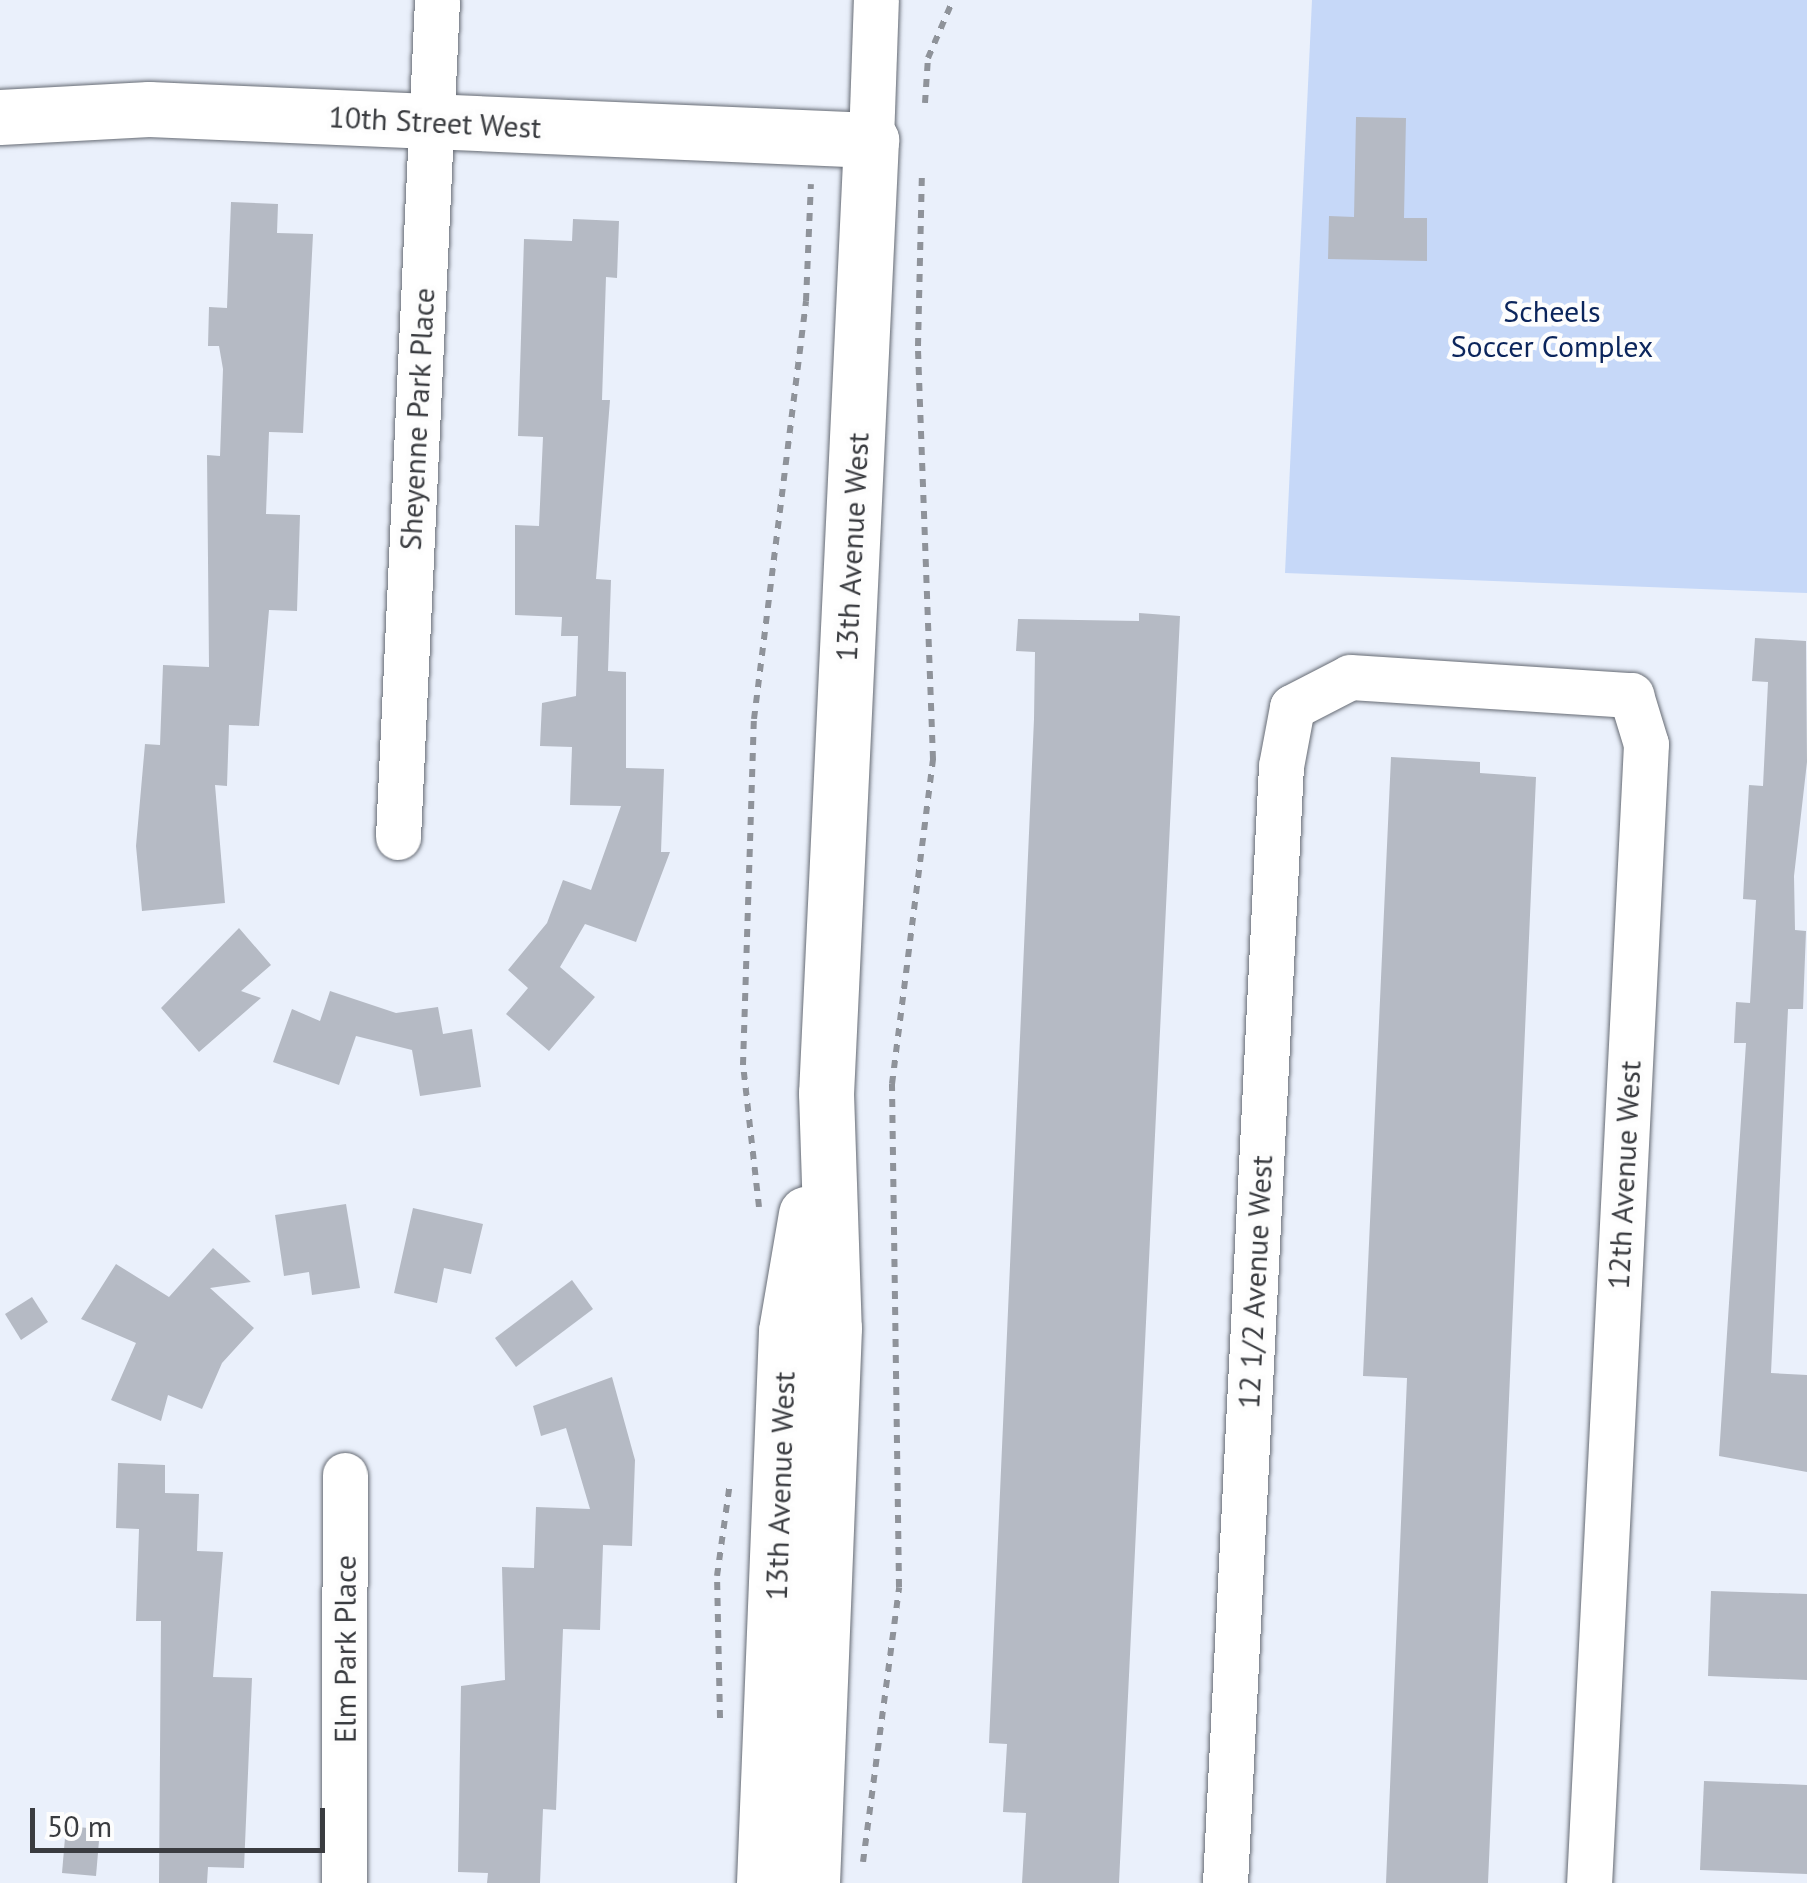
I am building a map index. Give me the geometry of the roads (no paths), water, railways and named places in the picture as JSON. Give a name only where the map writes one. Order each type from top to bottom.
[{"type":"street","name":"Sheyenne Park Place","points":[[398,837],[438,0]]},
{"type":"street","name":"13th Avenue West","points":[[812,1883],[834,1328],[826,1093],[876,0]]},
{"type":"street","name":"10th Street West","points":[[0,117],[149,109],[871,140]]},
{"type":"street","name":"12th Avenue West","points":[[1314,696],[1350,677],[1630,694],[1646,744],[1589,1883]]},
{"type":"street","name":"12 1/2 Avenue West","points":[[1225,1883],[1281,766],[1292,707],[1314,696]]},
{"type":"street","name":"13th Avenue West","points":[[764,1883],[786,1331],[826,1093]]},
{"type":"street","name":"Elm Park Place","points":[[344,1883],[345,1475]]},
{"type":"park label","name":"Scheels Soccer Complex","points":[[1552,328]]}]
